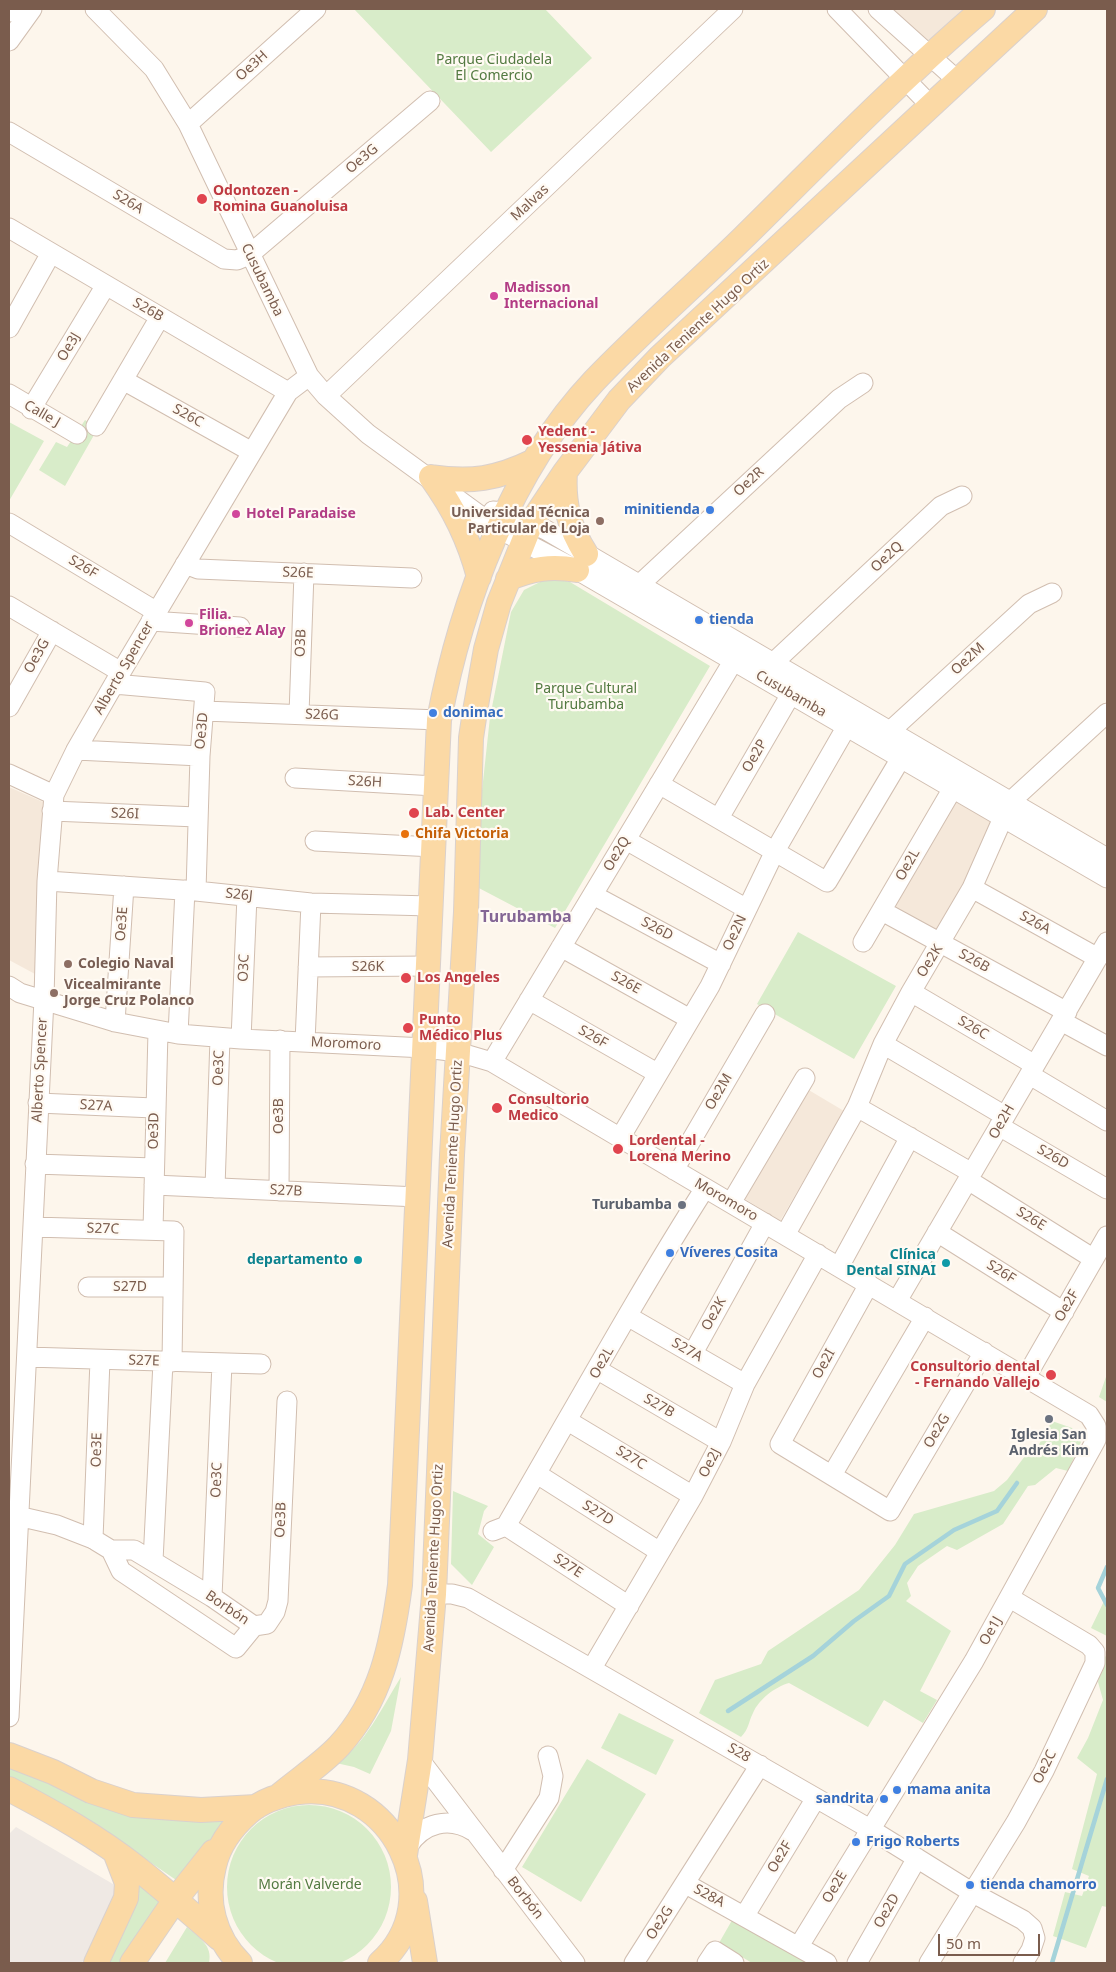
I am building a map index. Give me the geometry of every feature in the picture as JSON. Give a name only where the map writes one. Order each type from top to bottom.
[{"type":"main road","points":[[132,1963],[175,1900],[232,1827],[256,1807],[280,1795],[338,1747],[353,1729],[377,1687],[394,1633],[400,1585],[439,720],[454,660],[479,577],[501,520],[534,462],[563,418],[594,382],[905,78],[983,9]]},
{"type":"main road","name":"Avenida Teniente Hugo Ortiz","points":[[408,1859],[420,1760],[434,1594],[466,912],[470,738],[486,649],[508,579],[526,532],[565,472],[620,400],[660,358],[1036,9]]},
{"type":"main road","points":[[431,477],[457,481],[484,480],[510,473],[534,462]]},
{"type":"main road","points":[[508,579],[524,572],[582,562],[567,515],[564,494],[565,472]]},
{"type":"main road","points":[[431,477],[448,500],[461,524],[479,577]]},
{"type":"main road","points":[[9,1755],[53,1772],[91,1791],[133,1805],[201,1810],[256,1807]]},
{"type":"main road","points":[[9,1789],[80,1829],[115,1852],[222,1940],[240,1963]]},
{"type":"main road","points":[[280,1795],[312,1791],[340,1795],[366,1807],[381,1819],[408,1859],[425,1963]]},
{"type":"main road","points":[[222,1940],[211,1912],[210,1882],[217,1853],[232,1827]]},
{"type":"main road","points":[[96,1963],[126,1898],[126,1883],[115,1852]]},
{"type":"main road","points":[[380,1963],[388,1956],[403,1932],[411,1904],[408,1859]]},
{"type":"street","points":[[9,42],[32,9]]},
{"type":"street","name":"Cusubamba","points":[[95,9],[154,69],[188,124],[249,255],[309,376],[326,396],[368,434],[431,477],[474,511],[501,520],[526,532],[582,562],[738,654],[772,664],[889,732],[1107,878]]},
{"type":"street","name":"Oe3H","points":[[188,124],[316,9]]},
{"type":"street","name":"Malvas","points":[[326,396],[733,9]]},
{"type":"street","points":[[837,9],[931,106]]},
{"type":"street","points":[[878,9],[958,81]]},
{"type":"street","name":"Oe3G","points":[[249,255],[430,101]]},
{"type":"street","name":"S26A","points":[[9,132],[224,259],[237,260],[249,255]]},
{"type":"street","name":"S26B","points":[[9,228],[288,392]]},
{"type":"street","points":[[9,328],[51,253]]},
{"type":"street","name":"Oe3J","points":[[31,408],[106,285]]},
{"type":"street","points":[[96,426],[160,317]]},
{"type":"street","name":"Alberto Spencer","points":[[9,1717],[14,1515],[27,1357],[44,999],[47,881],[53,803],[76,750],[252,452],[288,392],[309,376]]},
{"type":"street","name":"S26C","points":[[123,380],[252,452]]},
{"type":"street","name":"Oe2R","points":[[638,586],[839,399],[863,382]]},
{"type":"street","name":"Calle J","points":[[9,394],[76,434]]},
{"type":"street","name":"Oe2Q","points":[[772,664],[941,506],[962,496]]},
{"type":"street","name":"S26F","points":[[9,523],[154,616]]},
{"type":"street","name":"Cusubamba","points":[[582,562],[638,586],[738,654],[791,694],[953,788],[1008,810],[1107,858]]},
{"type":"street","name":"S26E","points":[[185,564],[198,569],[412,578]]},
{"type":"street","name":"O3B","points":[[299,714],[304,573]]},
{"type":"street","name":"Oe2M","points":[[889,732],[1029,604],[1052,594]]},
{"type":"street","points":[[9,606],[52,631],[117,678]]},
{"type":"street","points":[[154,616],[240,627]]},
{"type":"street","name":"Oe3G","points":[[9,707],[52,631]]},
{"type":"street","name":"Oe2Q","points":[[492,1062],[738,654]]},
{"type":"street","name":"Oe3D","points":[[117,678],[205,692],[197,816],[178,1034]]},
{"type":"street","name":"Oe2P","points":[[719,818],[791,694]]},
{"type":"street","name":"S26G","points":[[204,710],[439,720]]},
{"type":"street","name":"Oe2K","points":[[784,1235],[857,1107],[883,1044],[972,888],[1008,810],[1107,713]]},
{"type":"street","name":"Oe2N","points":[[620,1138],[721,964],[775,851],[847,726]]},
{"type":"street","points":[[76,750],[200,756]]},
{"type":"street","points":[[660,784],[827,882],[901,758]]},
{"type":"street","name":"S26I","points":[[9,774],[53,803],[197,816]]},
{"type":"street","name":"S26H","points":[[295,778],[435,786]]},
{"type":"street","name":"Oe2L","points":[[863,942],[953,788]]},
{"type":"street","points":[[626,840],[747,908]]},
{"type":"street","points":[[315,841],[434,847]]},
{"type":"street","name":"S26J","points":[[47,881],[190,890],[311,903],[431,906]]},
{"type":"street","name":"Oe3E","points":[[115,1022],[124,886]]},
{"type":"street","name":"S26A","points":[[972,888],[1098,958]]},
{"type":"street","name":"S26D","points":[[593,895],[721,964]]},
{"type":"street","name":"O3C","points":[[241,1040],[247,896]]},
{"type":"street","points":[[305,1042],[311,903]]},
{"type":"street","name":"S26B","points":[[882,911],[941,943],[1064,1016],[1107,1046]]},
{"type":"street","name":"Oe2H","points":[[897,1301],[1107,942]]},
{"type":"street","name":"S26E","points":[[562,947],[690,1019]]},
{"type":"street","name":"S26K","points":[[308,967],[428,966]]},
{"type":"street","name":"Moromoro","points":[[9,986],[20,993],[115,1022],[158,1031],[241,1040],[280,1040],[425,1048],[458,1052],[492,1062],[1026,1377],[1089,1415],[1096,1426]]},
{"type":"street","name":"S26C","points":[[911,992],[1107,1121]]},
{"type":"street","name":"S26F","points":[[529,1000],[657,1073]]},
{"type":"street","name":"Oe2M","points":[[674,1170],[765,1014]]},
{"type":"street","name":"Oe3D","points":[[153,1230],[154,1108],[158,1031]]},
{"type":"street","name":"Oe3C","points":[[215,1188],[220,1038]]},
{"type":"street","name":"Oe3B","points":[[279,1191],[280,1040]]},
{"type":"street","name":"S26D","points":[[883,1044],[1107,1189]]},
{"type":"street","points":[[730,1203],[805,1078]]},
{"type":"street","name":"S27A","points":[[38,1103],[154,1108]]},
{"type":"street","name":"S26E","points":[[857,1107],[910,1137],[1094,1259]]},
{"type":"street","points":[[839,1267],[910,1137]]},
{"type":"street","name":"S27B","points":[[35,1164],[154,1176],[215,1188],[418,1197]]},
{"type":"street","name":"Oe2L","points":[[499,1529],[537,1474],[629,1317],[652,1272],[705,1188]]},
{"type":"street","name":"Oe2K","points":[[693,1353],[765,1223]]},
{"type":"street","name":"S27C","points":[[33,1227],[174,1231],[172,1288]]},
{"type":"street","name":"S26F","points":[[937,1232],[1064,1312]]},
{"type":"street","name":"Oe2F","points":[[1026,1377],[1107,1236]]},
{"type":"street","name":"Oe2J","points":[[592,1668],[693,1496],[720,1442],[745,1384],[818,1254]]},
{"type":"street","name":"Oe2I","points":[[832,1476],[780,1444],[869,1284]]},
{"type":"street","name":"S27D","points":[[88,1287],[172,1288]]},
{"type":"street","points":[[153,1561],[172,1288]]},
{"type":"street","name":"S27A","points":[[629,1317],[745,1384]]},
{"type":"street","points":[[832,1476],[925,1317]]},
{"type":"street","name":"Oe2G","points":[[832,1476],[890,1511],[984,1352]]},
{"type":"street","name":"S27E","points":[[27,1357],[261,1364]]},
{"type":"street","name":"Oe3E","points":[[93,1539],[100,1360]]},
{"type":"street","name":"Oe3C","points":[[212,1597],[222,1363]]},
{"type":"street","name":"S27B","points":[[598,1370],[720,1442]]},
{"type":"street","name":"Oe3B","points":[[254,1626],[267,1624],[275,1612],[278,1601],[287,1401]]},
{"type":"street","name":"S27C","points":[[568,1421],[693,1496]]},
{"type":"street","name":"Oe1J","points":[[870,1829],[974,1661],[1010,1598],[1096,1440],[1096,1426]]},
{"type":"street","name":"S27D","points":[[537,1474],[660,1552]]},
{"type":"street","name":"Borbón","points":[[14,1515],[57,1525],[93,1539],[111,1550],[134,1550],[212,1597],[254,1626],[236,1648],[121,1570],[111,1550]]},
{"type":"street","name":"S27E","points":[[499,1529],[629,1606]]},
{"type":"street","name":"S28","points":[[434,1594],[452,1594],[468,1598],[870,1829],[973,1893],[1024,1920],[1034,1933],[1034,1944],[1023,1963]]},
{"type":"street","name":"Oe2C","points":[[930,1963],[1016,1822],[1044,1771],[1095,1663],[1095,1652],[1089,1645],[1010,1598]]},
{"type":"street","points":[[503,1870],[549,1798],[553,1776],[548,1756]]},
{"type":"street","name":"Borbón","points":[[420,1760],[575,1963]]},
{"type":"street","name":"S28A","points":[[760,1765],[686,1884],[827,1963]]},
{"type":"street","name":"Oe2F","points":[[745,1916],[816,1798]]},
{"type":"street","points":[[408,1859],[419,1832],[436,1824],[456,1824],[474,1832]]},
{"type":"street","name":"Oe2E","points":[[799,1946],[870,1829]]},
{"type":"street","name":"Oe2D","points":[[857,1963],[918,1858]]},
{"type":"street","name":"Oe2G","points":[[634,1963],[686,1884]]},
{"type":"street","points":[[711,1957],[734,1963]]},
{"type":"shaded area","points":[[878,9],[983,9],[930,55]]},
{"type":"shaded area","points":[[9,787],[43,802],[35,974],[9,960]]},
{"type":"shaded area","points":[[954,799],[1001,826],[937,931],[893,905]]},
{"type":"shaded area","points":[[807,1089],[844,1111],[780,1221],[742,1197]]},
{"type":"shaded area","points":[[16,1827],[118,1887],[82,1963],[9,1963],[9,1834]]},
{"type":"green space","name":"Parque Ciudadela El Comercio","points":[[354,9],[545,9],[592,58],[491,152]]},
{"type":"green space","points":[[85,420],[98,428],[65,486],[39,470],[56,442],[67,447]]},
{"type":"green space","points":[[9,422],[44,441],[9,501]]},
{"type":"green space","name":"Parque Cultural Turubamba","points":[[550,577],[570,582],[710,666],[555,928],[475,886],[481,800],[490,717],[511,612],[524,590]]},
{"type":"green space","points":[[798,932],[896,986],[854,1059],[757,1004]]},
{"type":"green space","points":[[1107,1374],[1107,1402],[1099,1397]]},
{"type":"green space","points":[[1052,1421],[1072,1428],[1081,1442],[1068,1471],[1056,1468],[1035,1485],[1028,1486],[1003,1524],[957,1550],[947,1546],[918,1566],[907,1583],[911,1596],[906,1601],[951,1631],[920,1691],[937,1700],[923,1723],[884,1700],[868,1727],[789,1683],[763,1698],[741,1737],[699,1713],[715,1680],[761,1664],[768,1651],[859,1590],[895,1545],[914,1514],[994,1491],[1007,1480],[1025,1456],[1032,1457]]},
{"type":"green space","points":[[453,1491],[488,1506],[484,1511],[478,1534],[494,1547],[472,1585],[451,1564]]},
{"type":"green space","points":[[1107,1595],[1107,1636],[1091,1628]]},
{"type":"green space","points":[[1104,1656],[1107,1657],[1107,1907],[1102,1906],[1086,1948],[1053,1936],[1065,1892],[1082,1896],[1089,1876],[1072,1869],[1097,1774],[1077,1758],[1088,1738],[1103,1700],[1098,1682]]},
{"type":"green space","points":[[401,1677],[391,1731],[370,1774],[354,1767],[336,1763],[356,1747]]},
{"type":"green space","points":[[619,1713],[674,1740],[656,1775],[601,1748]]},
{"type":"green space","points":[[587,1759],[646,1794],[581,1902],[522,1867]]},
{"type":"green space","points":[[9,1765],[228,1818],[179,1882],[109,1834],[9,1780]]},
{"type":"green space","name":"Morán Valverde","points":[[309,1805],[333,1809],[354,1819],[367,1829],[377,1842],[387,1863],[391,1887],[387,1911],[377,1932],[367,1945],[354,1955],[333,1965],[309,1969],[285,1965],[264,1955],[251,1945],[241,1932],[231,1911],[227,1887],[231,1863],[241,1842],[251,1829],[264,1819],[285,1809]]},
{"type":"green space","points":[[137,1882],[164,1902],[122,1963],[104,1963]]},
{"type":"green space","points":[[735,1915],[821,1963],[752,1963],[719,1943]]},
{"type":"green space","points":[[187,1927],[204,1942],[209,1951],[209,1963],[165,1963]]},
{"type":"waterway","points":[[728,1711],[813,1656],[854,1621],[889,1596],[905,1564],[954,1530],[997,1511],[1017,1483]]},
{"type":"waterway","points":[[1107,1567],[1098,1588],[1107,1605]]},
{"type":"waterway","points":[[1052,1963],[1107,1779]]},
{"type":"place","name":"Odontozen - Romina Guanoluisa","points":[[202,199]]},
{"type":"place","name":"Madisson Internacional","points":[[494,296]]},
{"type":"place","name":"Yedent - Yessenia Játiva","points":[[527,440]]},
{"type":"place","name":"minitienda","points":[[710,510]]},
{"type":"place","name":"Hotel Paradaise","points":[[236,514]]},
{"type":"place","name":"Universidad Técnica Particular de Loja","points":[[600,521]]},
{"type":"place","name":"tienda","points":[[699,620]]},
{"type":"place","name":"Filia. Brionez Alay","points":[[189,623]]},
{"type":"place","name":"donimac","points":[[433,713]]},
{"type":"place","name":"Lab. Center","points":[[414,813]]},
{"type":"place","name":"Chifa Victoria","points":[[405,834]]},
{"type":"place","name":"Colegio Naval","points":[[68,964]]},
{"type":"place","name":"Los Angeles","points":[[406,978]]},
{"type":"place","name":"Vicealmirante Jorge Cruz Polanco","points":[[54,993]]},
{"type":"place","name":"Punto Médico Plus","points":[[408,1028]]},
{"type":"place","name":"Consultorio Medico","points":[[497,1108]]},
{"type":"place","name":"Lordental - Lorena Merino","points":[[618,1149]]},
{"type":"place","name":"Turubamba","points":[[682,1205]]},
{"type":"place","name":"Víveres Cosita","points":[[670,1253]]},
{"type":"place","name":"departamento","points":[[358,1260]]},
{"type":"place","name":"Clínica Dental SINAI","points":[[946,1263]]},
{"type":"place","name":"Consultorio dental - Fernando Vallejo","points":[[1051,1375]]},
{"type":"place","name":"Iglesia San Andrés Kim","points":[[1049,1419]]},
{"type":"place","name":"mama anita","points":[[897,1790]]},
{"type":"place","name":"sandrita","points":[[884,1799]]},
{"type":"place","name":"Frigo Roberts","points":[[856,1842]]},
{"type":"place","name":"tienda chamorro","points":[[970,1885]]},
{"type":"district","name":"Turubamba","points":[[526,917]]}]
